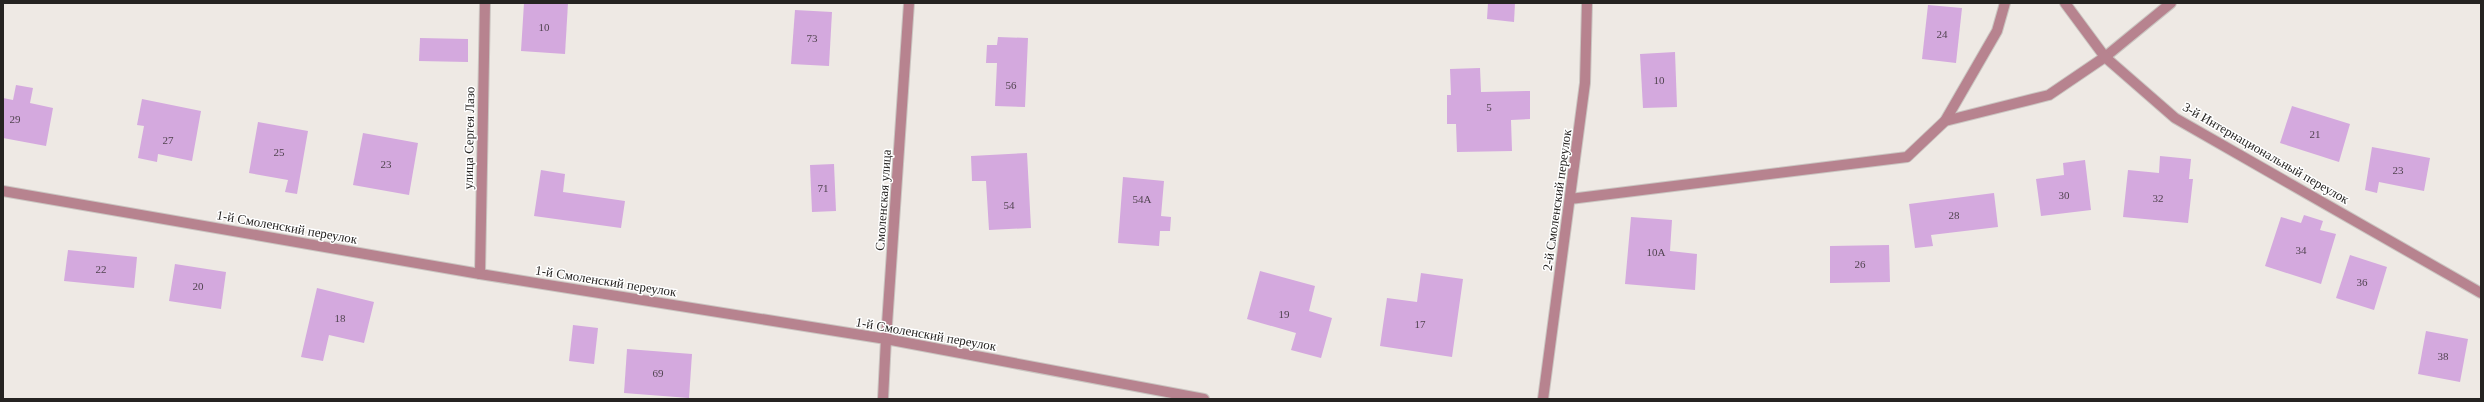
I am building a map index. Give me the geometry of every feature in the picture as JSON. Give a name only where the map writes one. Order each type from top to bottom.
[{"type":"street","name":"улица Сергея Лазо","points":[[480,274],[485,3]]},
{"type":"street","name":"Смоленская улица","points":[[883,399],[909,3]]},
{"type":"street","name":"2-й Смоленский переулок","points":[[1543,399],[1585,83],[1586,3]]},
{"type":"street","points":[[1570,199],[1907,157],[1945,121],[1997,31],[2005,3]]},
{"type":"street","name":"3-й Интернациональный переулок","points":[[2066,3],[2105,57],[2175,118],[2481,293]]},
{"type":"street","points":[[1945,121],[2049,95],[2105,57],[2171,3]]},
{"type":"street","name":"1-й Смоленский переулок","points":[[3,190],[480,274],[886,339],[1204,399]]},
{"type":"building","points":[[524,3],[568,3],[565,54],[521,51]]},
{"type":"building","points":[[1488,3],[1515,3],[1514,22],[1487,19]]},
{"type":"building","points":[[1928,5],[1962,8],[1956,63],[1922,59]]},
{"type":"building","points":[[795,10],[832,12],[829,66],[791,64]]},
{"type":"building","points":[[998,37],[1028,38],[1025,107],[995,106],[997,63],[986,63],[987,45],[997,45]]},
{"type":"building","points":[[420,38],[468,39],[468,62],[419,61]]},
{"type":"building","points":[[1675,52],[1677,107],[1643,108],[1640,54]]},
{"type":"building","points":[[1480,68],[1481,92],[1530,91],[1530,119],[1511,120],[1512,151],[1457,152],[1456,124],[1447,124],[1447,95],[1451,95],[1450,69]]},
{"type":"building","points":[[16,85],[33,88],[30,103],[53,108],[46,146],[3,138],[3,98],[13,100]]},
{"type":"building","points":[[142,99],[201,111],[192,161],[158,154],[157,162],[138,158],[144,126],[137,125]]},
{"type":"building","points":[[2292,106],[2350,124],[2339,162],[2280,143]]},
{"type":"building","points":[[258,122],[308,131],[297,194],[285,192],[288,180],[249,173]]},
{"type":"building","points":[[363,133],[418,143],[409,195],[353,185]]},
{"type":"building","points":[[2372,147],[2430,158],[2424,191],[2379,182],[2377,193],[2365,190]]},
{"type":"building","points":[[1027,153],[1031,228],[989,230],[986,181],[972,181],[971,156]]},
{"type":"building","points":[[2160,156],[2191,159],[2189,179],[2193,179],[2188,223],[2123,217],[2128,170],[2159,173]]},
{"type":"building","points":[[2085,160],[2091,210],[2041,216],[2036,179],[2064,175],[2063,163]]},
{"type":"building","points":[[834,164],[836,211],[812,212],[810,165]]},
{"type":"building","points":[[541,170],[565,174],[563,192],[625,201],[621,228],[534,216]]},
{"type":"building","points":[[1123,177],[1164,181],[1161,216],[1171,217],[1170,231],[1160,231],[1159,246],[1118,243]]},
{"type":"building","points":[[1994,193],[1998,227],[1931,235],[1933,246],[1915,248],[1909,204]]},
{"type":"building","points":[[2304,215],[2323,221],[2320,230],[2336,234],[2321,284],[2265,266],[2281,217],[2301,223]]},
{"type":"building","points":[[1631,217],[1672,220],[1670,251],[1697,254],[1695,290],[1625,284]]},
{"type":"building","points":[[1889,245],[1890,282],[1830,283],[1830,246]]},
{"type":"building","points":[[68,250],[137,257],[134,288],[64,281]]},
{"type":"building","points":[[2350,255],[2387,267],[2374,310],[2336,298]]},
{"type":"building","points":[[175,264],[226,272],[221,309],[169,301]]},
{"type":"building","points":[[1260,271],[1315,286],[1309,311],[1332,318],[1321,358],[1291,350],[1296,333],[1247,319]]},
{"type":"building","points":[[1421,273],[1463,279],[1452,357],[1380,346],[1387,298],[1417,302]]},
{"type":"building","points":[[317,288],[374,302],[364,343],[329,335],[323,361],[301,357]]},
{"type":"building","points":[[573,325],[598,328],[594,364],[569,361]]},
{"type":"building","points":[[2426,331],[2468,339],[2460,382],[2418,374]]},
{"type":"building","points":[[627,349],[692,354],[689,398],[624,393]]}]
